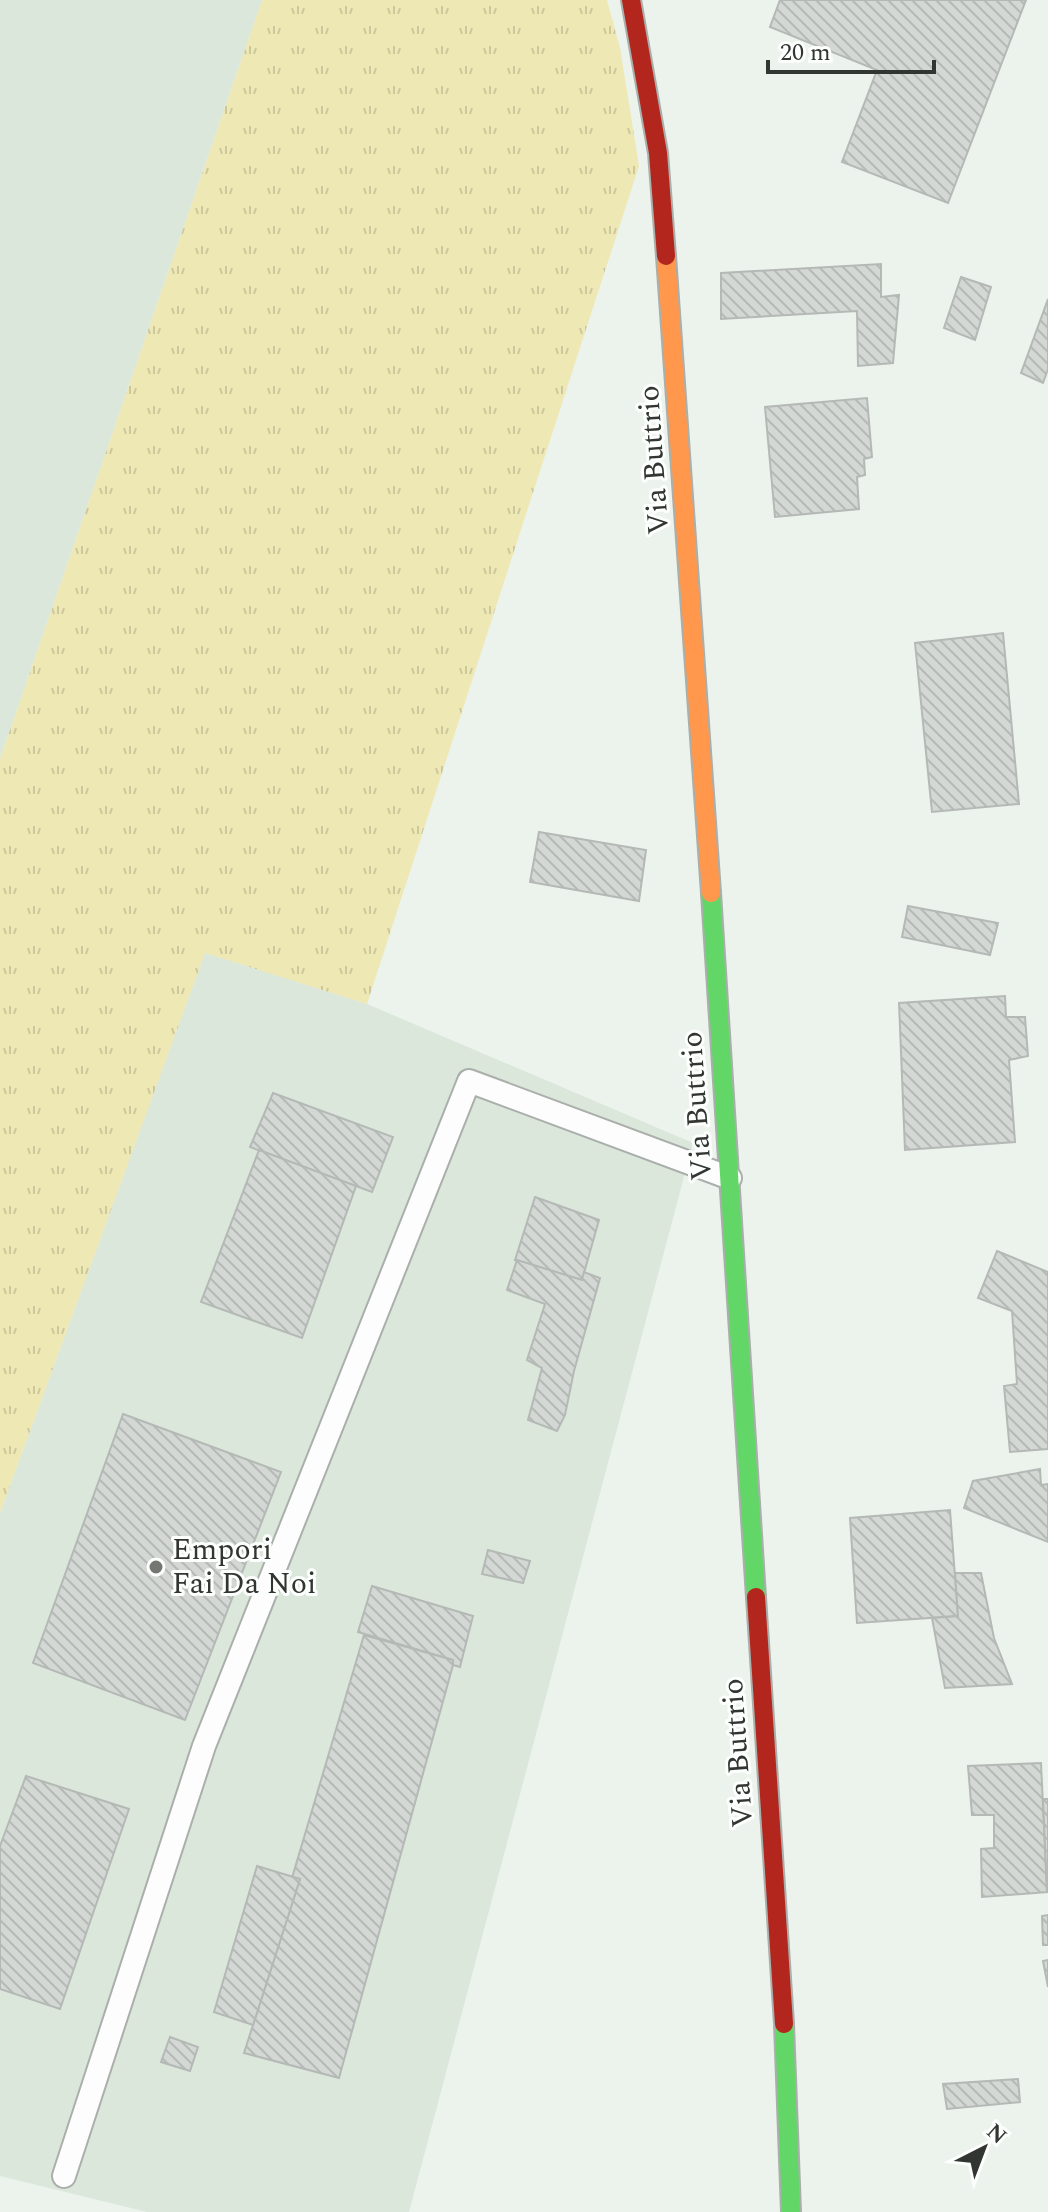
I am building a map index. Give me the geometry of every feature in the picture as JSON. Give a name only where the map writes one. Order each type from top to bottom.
[{"type":"street","name":"Via Buttrio","points":[[631,0],[658,153],[697,658],[788,2087],[791,2212]]},
{"type":"lane","points":[[64,2176],[204,1746],[469,1081],[730,1178]]},
{"type":"shaded area","points":[[0,0],[262,0],[0,759]]},
{"type":"shaded area","points":[[205,952],[367,1004],[693,1143],[409,2212],[147,2212],[0,2176],[0,1513]]},
{"type":"green space","points":[[262,0],[607,0],[620,48],[639,166],[367,1004],[205,953],[0,1513],[0,759]]},
{"type":"building","points":[[780,0],[1026,0],[948,203],[842,162],[877,70],[770,27]]},
{"type":"building","points":[[881,264],[881,297],[899,295],[893,363],[858,366],[857,311],[721,319],[721,273]]},
{"type":"building","points":[[961,277],[991,287],[975,340],[944,328]]},
{"type":"building","points":[[1048,299],[1048,369],[1043,383],[1021,373]]},
{"type":"building","points":[[867,398],[872,457],[864,459],[865,475],[857,477],[859,509],[775,517],[765,407]]},
{"type":"building","points":[[1003,633],[1019,804],[932,812],[915,643]]},
{"type":"building","points":[[539,832],[646,850],[639,901],[530,882]]},
{"type":"building","points":[[908,906],[998,923],[990,955],[902,937]]},
{"type":"building","points":[[1005,996],[1006,1017],[1025,1017],[1028,1056],[1009,1060],[1015,1142],[905,1150],[899,1003]]},
{"type":"building","points":[[273,1093],[393,1137],[372,1192],[250,1147]]},
{"type":"building","points":[[259,1150],[356,1186],[302,1338],[201,1302]]},
{"type":"building","points":[[535,1197],[599,1220],[582,1280],[515,1260]]},
{"type":"building","points":[[997,1251],[1048,1272],[1048,1449],[1010,1452],[1004,1386],[1017,1384],[1012,1311],[978,1298]]},
{"type":"building","points":[[517,1260],[582,1280],[584,1272],[600,1278],[565,1415],[557,1431],[528,1420],[542,1368],[527,1360],[545,1304],[507,1290]]},
{"type":"building","name":"Empori Fai Da Noi","points":[[123,1414],[281,1472],[185,1720],[33,1663]]},
{"type":"building","points":[[1040,1469],[1041,1485],[1048,1484],[1048,1542],[964,1508],[973,1481]]},
{"type":"building","points":[[950,1510],[958,1616],[857,1623],[850,1518]]},
{"type":"building","points":[[488,1550],[530,1561],[523,1583],[482,1574]]},
{"type":"building","points":[[955,1573],[981,1573],[994,1638],[1012,1684],[945,1688],[932,1618],[958,1616]]},
{"type":"building","points":[[372,1586],[473,1616],[460,1667],[453,1665],[453,1660],[358,1632]]},
{"type":"building","points":[[364,1635],[453,1660],[453,1665],[339,2078],[244,2053],[300,1879],[292,1878]]},
{"type":"building","points":[[1041,1763],[1047,1892],[982,1897],[981,1849],[994,1848],[994,1815],[972,1815],[968,1766]]},
{"type":"building","points":[[26,1776],[129,1809],[60,2009],[0,1989],[0,1846]]},
{"type":"building","points":[[1043,1799],[1048,1799],[1048,1892],[1047,1892]]},
{"type":"building","points":[[257,1866],[300,1879],[253,2025],[214,2012]]},
{"type":"building","points":[[1048,1915],[1048,1945],[1043,1945],[1042,1916]]},
{"type":"building","points":[[1048,1960],[1048,1987],[1043,1961]]},
{"type":"building","points":[[170,2037],[198,2047],[190,2071],[161,2062]]},
{"type":"building","points":[[1018,2079],[1020,2102],[947,2109],[943,2084]]},
{"type":"traffic: fast","points":[[711,893],[756,1597]]},
{"type":"traffic: fast","points":[[784,2024],[791,2212]]},
{"type":"traffic: slow","points":[[666,256],[711,893]]},
{"type":"traffic: jam","points":[[631,0],[658,153],[666,256]]},
{"type":"traffic: jam","points":[[756,1597],[784,2024]]},
{"type":"place","name":"Empori Fai Da Noi","points":[[156,1567]]}]
